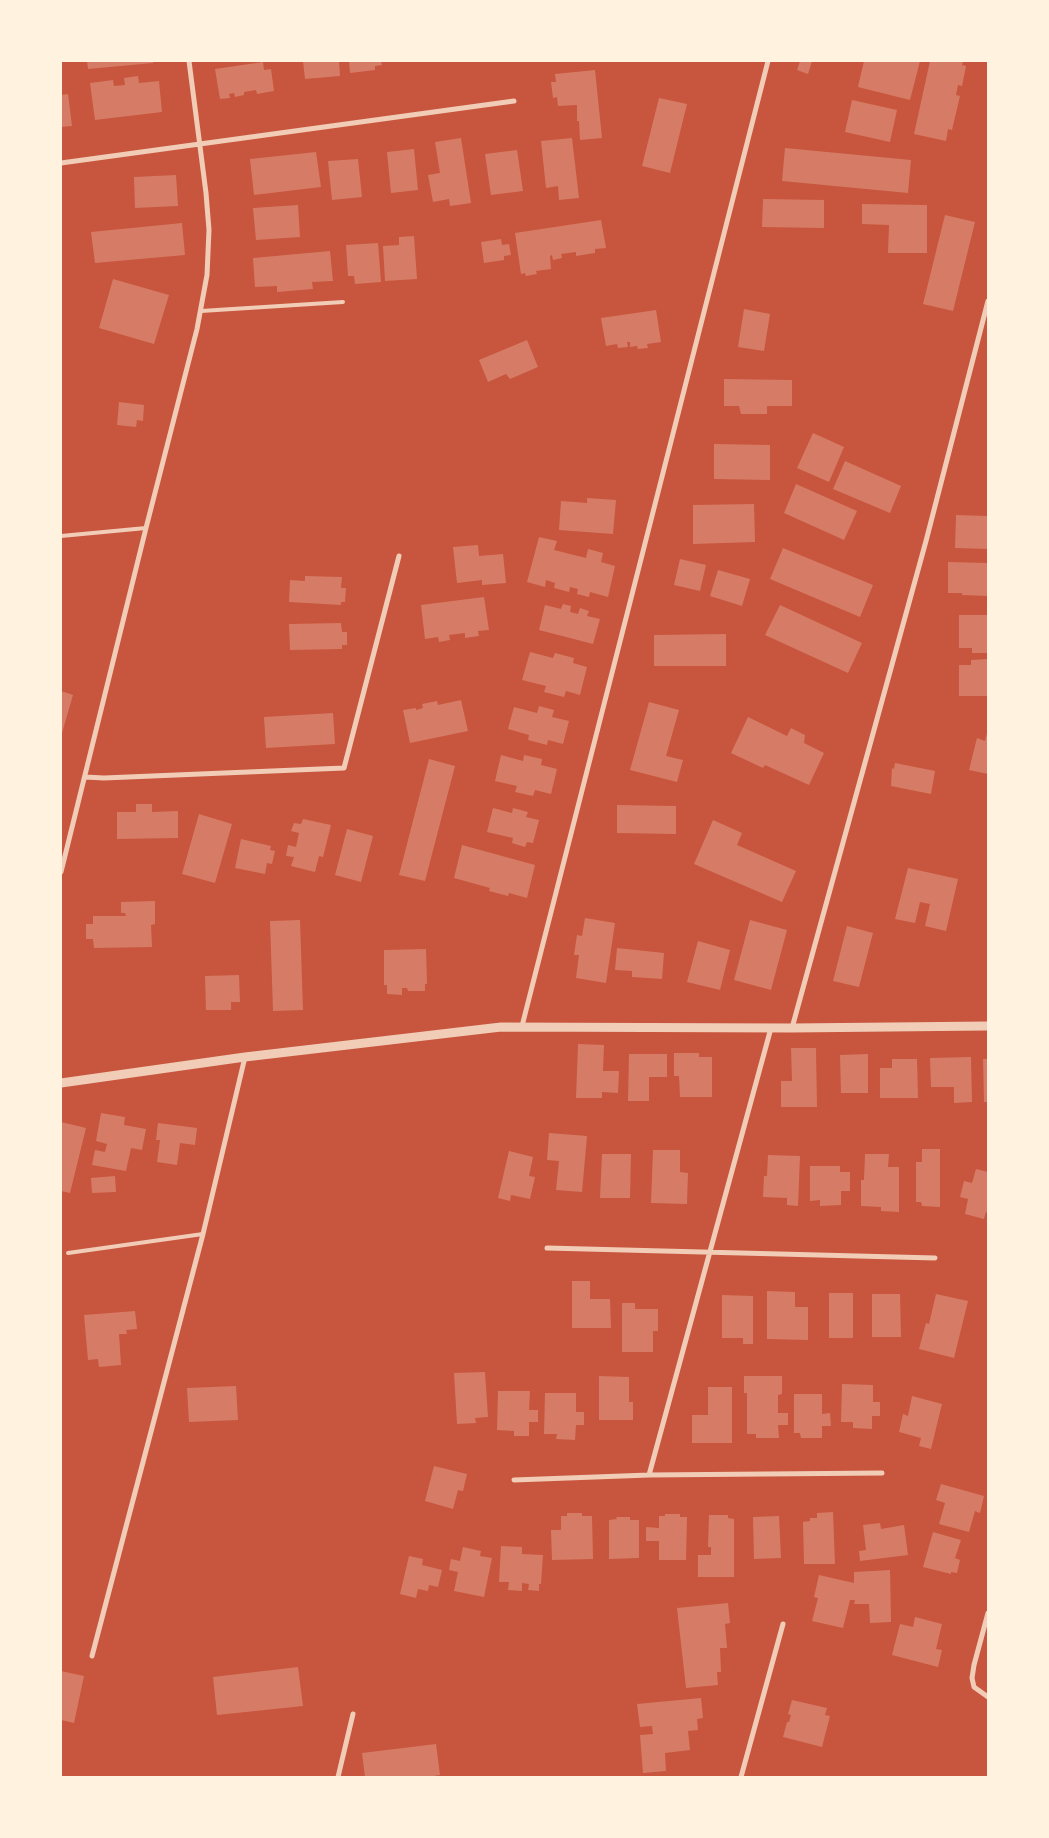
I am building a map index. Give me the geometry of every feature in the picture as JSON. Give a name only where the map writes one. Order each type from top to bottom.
[{"type":"street","points":[[61,872],[201,311],[208,274],[209,230],[189,61]]},
{"type":"street","points":[[522,1026],[768,61]]},
{"type":"street","points":[[61,163],[514,101]]},
{"type":"street","points":[[792,1028],[926,541],[988,301]]},
{"type":"street","points":[[85,777],[104,778],[344,768],[399,556]]},
{"type":"street","points":[[61,1083],[245,1057],[501,1027],[792,1028],[988,1026]]},
{"type":"street","points":[[649,1475],[771,1028]]},
{"type":"street","points":[[92,1656],[203,1234],[245,1057]]},
{"type":"street","points":[[547,1248],[935,1258]]},
{"type":"street","points":[[514,1480],[649,1475],[882,1473]]},
{"type":"street","points":[[988,1613],[972,1678],[974,1688],[988,1697]]},
{"type":"street","points":[[740,1777],[784,1624]]},
{"type":"street","points":[[338,1777],[353,1714]]},
{"type":"lane","points":[[201,311],[343,302]]},
{"type":"lane","points":[[61,536],[146,528]]},
{"type":"lane","points":[[68,1253],[203,1234]]},
{"type":"building","points":[[87,61],[153,61],[153,63],[88,69]]},
{"type":"building","points":[[303,61],[339,61],[340,76],[305,79]]},
{"type":"building","points":[[349,61],[381,61],[382,65],[375,66],[375,70],[350,73]]},
{"type":"building","points":[[800,61],[812,61],[808,74],[797,70]]},
{"type":"building","points":[[864,61],[920,61],[910,100],[858,87]]},
{"type":"building","points":[[930,61],[963,61],[962,65],[966,66],[962,86],[958,85],[956,95],[960,96],[952,130],[948,129],[946,141],[914,134]]},
{"type":"building","points":[[263,62],[264,70],[271,69],[274,91],[257,94],[256,90],[244,92],[244,95],[235,97],[234,93],[229,94],[230,98],[220,99],[215,69]]},
{"type":"building","points":[[595,70],[602,138],[580,140],[577,105],[558,106],[557,97],[553,98],[551,82],[556,82],[555,74]]},
{"type":"building","points":[[138,76],[139,83],[159,81],[162,112],[95,120],[90,83],[113,80],[114,86],[125,85],[124,78]]},
{"type":"building","points":[[68,94],[72,126],[61,127],[61,95]]},
{"type":"building","points":[[659,98],[687,104],[670,173],[642,166]]},
{"type":"building","points":[[852,100],[897,110],[890,142],[845,132]]},
{"type":"building","points":[[461,138],[471,203],[450,206],[449,199],[433,202],[428,175],[440,173],[435,142]]},
{"type":"building","points":[[572,138],[579,198],[559,200],[558,186],[546,188],[541,141]]},
{"type":"building","points":[[785,148],[911,160],[908,193],[782,181]]},
{"type":"building","points":[[414,149],[418,190],[391,193],[387,152]]},
{"type":"building","points":[[517,150],[523,191],[491,195],[485,154]]},
{"type":"building","points":[[316,152],[321,187],[254,195],[250,159]]},
{"type":"building","points":[[358,159],[362,197],[332,200],[328,161]]},
{"type":"building","points":[[176,175],[178,206],[135,208],[134,177]]},
{"type":"building","points":[[763,199],[824,200],[824,228],[762,227]]},
{"type":"building","points":[[862,204],[927,205],[927,253],[888,253],[889,225],[862,224]]},
{"type":"building","points":[[298,205],[300,237],[256,240],[253,208]]},
{"type":"building","points":[[945,215],[975,222],[953,311],[923,304]]},
{"type":"building","points":[[601,220],[606,248],[595,249],[595,253],[576,256],[576,252],[561,254],[562,258],[553,260],[552,255],[550,256],[551,269],[536,271],[537,274],[526,276],[525,273],[521,274],[515,233]]},
{"type":"building","points":[[182,223],[185,255],[95,263],[91,232]]},
{"type":"building","points":[[414,236],[417,279],[385,281],[383,246],[399,245],[399,237]]},
{"type":"building","points":[[501,239],[502,245],[509,244],[511,255],[504,256],[504,260],[484,263],[481,242]]},
{"type":"building","points":[[378,243],[381,282],[355,284],[354,276],[348,276],[346,245]]},
{"type":"building","points":[[330,251],[333,281],[312,282],[313,289],[277,292],[277,286],[255,287],[253,258]]},
{"type":"building","points":[[113,279],[169,295],[154,344],[99,328]]},
{"type":"building","points":[[744,309],[770,314],[764,351],[738,347]]},
{"type":"building","points":[[656,310],[661,342],[647,344],[648,348],[638,349],[637,346],[630,347],[630,342],[627,342],[628,347],[618,348],[617,344],[606,346],[601,318]]},
{"type":"building","points":[[527,340],[538,367],[510,379],[506,374],[488,382],[479,360]]},
{"type":"building","points":[[724,379],[792,380],[792,406],[767,406],[767,414],[741,414],[739,406],[724,406]]},
{"type":"building","points":[[119,402],[144,405],[143,421],[137,420],[136,427],[117,425]]},
{"type":"building","points":[[813,433],[844,447],[829,482],[797,468]]},
{"type":"building","points":[[714,444],[770,445],[770,480],[714,479]]},
{"type":"building","points":[[845,461],[901,486],[890,513],[833,489]]},
{"type":"building","points":[[796,484],[857,511],[844,540],[784,513]]},
{"type":"building","points":[[587,498],[616,500],[613,534],[559,530],[561,501],[587,503]]},
{"type":"building","points":[[754,504],[755,542],[693,544],[693,505]]},
{"type":"building","points":[[956,515],[988,516],[988,549],[955,548]]},
{"type":"building","points":[[539,537],[557,541],[554,550],[586,558],[588,549],[603,553],[601,562],[615,566],[608,597],[590,592],[589,597],[577,594],[578,589],[570,587],[569,592],[554,588],[555,583],[546,580],[545,587],[527,582]]},
{"type":"building","points":[[478,545],[479,556],[503,554],[506,583],[482,585],[482,580],[457,583],[453,547]]},
{"type":"building","points":[[783,548],[873,585],[860,617],[770,579]]},
{"type":"building","points":[[680,559],[706,565],[700,591],[674,585]]},
{"type":"building","points":[[948,562],[988,563],[988,596],[948,593]]},
{"type":"building","points":[[718,570],[750,579],[742,606],[710,596]]},
{"type":"building","points":[[305,576],[342,577],[341,588],[346,588],[345,602],[341,602],[341,605],[289,602],[290,580],[305,581]]},
{"type":"building","points":[[484,597],[489,630],[478,631],[479,636],[465,638],[465,633],[449,635],[450,640],[439,642],[438,637],[425,639],[421,605]]},
{"type":"building","points":[[563,604],[571,606],[570,612],[578,614],[580,608],[589,611],[587,616],[600,619],[593,644],[539,630],[545,605],[561,609]]},
{"type":"building","points":[[780,605],[862,643],[848,673],[765,635]]},
{"type":"building","points":[[959,615],[988,615],[988,653],[972,653],[972,648],[959,648]]},
{"type":"building","points":[[341,623],[342,632],[347,632],[347,645],[342,645],[342,649],[290,650],[289,624]]},
{"type":"building","points":[[726,634],[726,666],[654,666],[654,635]]},
{"type":"building","points":[[530,652],[553,658],[555,653],[574,658],[573,663],[587,667],[580,695],[566,691],[564,697],[544,692],[546,686],[522,680]]},
{"type":"building","points":[[988,659],[988,696],[959,696],[959,665],[971,665],[971,660]]},
{"type":"building","points":[[61,691],[73,695],[62,733],[61,733]]},
{"type":"building","points":[[461,700],[468,731],[410,743],[403,710],[416,708],[416,710],[423,708],[422,704],[437,701],[438,705]]},
{"type":"building","points":[[649,702],[679,710],[666,756],[683,760],[677,782],[630,770]]},
{"type":"building","points":[[539,706],[554,710],[552,717],[569,721],[563,744],[548,740],[547,745],[528,740],[529,735],[508,729],[514,707],[537,713]]},
{"type":"building","points":[[333,713],[335,744],[266,748],[264,717]]},
{"type":"building","points":[[748,717],[787,736],[791,728],[805,735],[804,743],[824,753],[809,785],[765,765],[763,768],[731,753]]},
{"type":"building","points":[[987,733],[988,774],[969,770],[977,738],[985,741]]},
{"type":"building","points":[[501,755],[523,761],[524,755],[542,759],[541,765],[557,769],[551,794],[535,790],[533,796],[515,792],[517,786],[495,781]]},
{"type":"building","points":[[429,759],[455,766],[425,881],[399,875]]},
{"type":"building","points":[[895,763],[935,771],[931,794],[891,786],[892,768],[894,769]]},
{"type":"building","points":[[136,804],[152,804],[152,812],[178,811],[178,838],[117,839],[117,812],[136,812]]},
{"type":"building","points":[[617,805],[676,806],[676,834],[617,833]]},
{"type":"building","points":[[493,808],[512,813],[513,808],[528,812],[526,817],[539,820],[533,843],[527,842],[525,847],[512,843],[513,838],[487,832]]},
{"type":"building","points":[[199,814],[232,824],[215,883],[182,874]]},
{"type":"building","points":[[303,819],[331,825],[323,857],[319,856],[315,872],[291,866],[294,857],[286,856],[288,845],[296,847],[299,833],[291,831],[294,823],[301,824]]},
{"type":"building","points":[[713,820],[742,833],[737,845],[796,871],[782,902],[694,864]]},
{"type":"building","points":[[347,829],[373,836],[361,882],[335,875]]},
{"type":"building","points":[[241,839],[271,846],[270,850],[275,851],[272,864],[267,863],[265,874],[235,868]]},
{"type":"building","points":[[462,845],[535,865],[527,898],[509,893],[508,896],[489,891],[490,888],[454,878]]},
{"type":"building","points":[[908,868],[958,879],[946,931],[925,926],[930,904],[920,902],[915,923],[895,919]]},
{"type":"building","points":[[155,901],[155,924],[151,925],[152,947],[94,948],[93,939],[86,939],[86,924],[93,924],[93,916],[126,916],[125,913],[121,913],[121,902]]},
{"type":"building","points":[[585,918],[615,923],[606,983],[576,978],[579,955],[574,955],[577,935],[582,936]]},
{"type":"building","points":[[300,920],[303,1010],[273,1011],[270,921]]},
{"type":"building","points":[[750,920],[787,930],[771,990],[734,980]]},
{"type":"building","points":[[847,926],[873,933],[859,987],[833,981]]},
{"type":"building","points":[[698,941],[730,950],[720,990],[687,982]]},
{"type":"building","points":[[617,948],[664,953],[662,979],[632,977],[632,971],[615,970]]},
{"type":"building","points":[[426,949],[427,984],[425,984],[425,991],[408,991],[407,988],[402,988],[402,995],[387,994],[387,985],[384,985],[384,950]]},
{"type":"building","points":[[239,975],[240,1002],[231,1002],[231,1010],[206,1010],[205,976]]},
{"type":"building","points":[[578,1044],[604,1045],[603,1071],[619,1071],[618,1093],[602,1092],[602,1098],[576,1098]]},
{"type":"building","points":[[791,1048],[816,1048],[817,1107],[781,1107],[781,1081],[792,1081]]},
{"type":"building","points":[[674,1053],[699,1053],[699,1057],[712,1057],[712,1097],[680,1097],[679,1076],[674,1076]]},
{"type":"building","points":[[629,1054],[667,1054],[667,1077],[649,1077],[649,1101],[628,1101]]},
{"type":"building","points":[[868,1054],[868,1093],[841,1093],[840,1055]]},
{"type":"building","points":[[971,1057],[972,1102],[954,1103],[954,1087],[931,1087],[930,1058]]},
{"type":"building","points":[[892,1059],[917,1059],[918,1098],[880,1098],[880,1068],[892,1068]]},
{"type":"building","points":[[983,1059],[988,1059],[988,1102],[984,1102]]},
{"type":"building","points":[[101,1113],[125,1117],[124,1125],[146,1129],[142,1150],[131,1148],[126,1171],[92,1165],[95,1150],[105,1152],[107,1144],[96,1141]]},
{"type":"building","points":[[61,1122],[86,1128],[70,1193],[61,1191]]},
{"type":"building","points":[[158,1123],[197,1128],[195,1145],[180,1143],[177,1165],[157,1162],[160,1140],[156,1140]]},
{"type":"building","points":[[549,1133],[587,1136],[582,1192],[556,1190],[559,1161],[547,1160]]},
{"type":"building","points":[[922,1149],[940,1149],[940,1207],[922,1206],[921,1202],[916,1202],[916,1162],[922,1162]]},
{"type":"building","points":[[653,1150],[680,1150],[680,1172],[688,1173],[687,1204],[651,1203]]},
{"type":"building","points":[[509,1151],[533,1157],[529,1176],[535,1177],[530,1199],[511,1195],[510,1201],[498,1198]]},
{"type":"building","points":[[602,1154],[631,1154],[630,1198],[600,1198]]},
{"type":"building","points":[[865,1154],[889,1154],[888,1167],[899,1167],[899,1212],[881,1211],[881,1207],[861,1206],[861,1180],[864,1180]]},
{"type":"building","points":[[768,1155],[800,1156],[798,1206],[787,1205],[787,1198],[763,1197]]},
{"type":"building","points":[[810,1166],[840,1166],[840,1172],[850,1172],[850,1191],[841,1191],[841,1205],[820,1206],[820,1200],[810,1201]]},
{"type":"building","points":[[976,1169],[988,1172],[988,1213],[986,1212],[984,1219],[965,1214],[968,1199],[960,1197],[964,1181],[972,1183]]},
{"type":"building","points":[[115,1176],[116,1192],[92,1193],[91,1178]]},
{"type":"building","points":[[572,1281],[590,1281],[590,1299],[610,1299],[611,1328],[572,1328]]},
{"type":"building","points":[[767,1291],[795,1292],[795,1307],[808,1307],[808,1340],[767,1339]]},
{"type":"building","points":[[829,1293],[853,1293],[853,1338],[829,1338]]},
{"type":"building","points":[[872,1294],[900,1294],[901,1337],[872,1337]]},
{"type":"building","points":[[936,1294],[968,1301],[954,1358],[919,1349],[926,1323],[929,1324]]},
{"type":"building","points":[[722,1295],[753,1296],[753,1344],[743,1344],[743,1338],[722,1338]]},
{"type":"building","points":[[622,1303],[635,1303],[635,1309],[658,1309],[658,1331],[653,1331],[653,1352],[622,1352]]},
{"type":"building","points":[[135,1311],[137,1329],[126,1330],[127,1334],[119,1334],[121,1365],[99,1367],[98,1359],[88,1360],[84,1315]]},
{"type":"building","points":[[485,1372],[488,1417],[475,1418],[476,1423],[457,1424],[454,1373]]},
{"type":"building","points":[[599,1376],[629,1377],[629,1402],[633,1402],[633,1420],[599,1420]]},
{"type":"building","points":[[744,1376],[782,1376],[782,1394],[778,1395],[778,1413],[788,1413],[788,1425],[778,1425],[779,1438],[756,1438],[756,1434],[747,1434],[747,1393],[744,1393]]},
{"type":"building","points":[[842,1384],[873,1385],[873,1402],[880,1402],[880,1416],[872,1416],[872,1429],[853,1428],[853,1422],[841,1422]]},
{"type":"building","points":[[236,1386],[238,1420],[189,1422],[187,1388]]},
{"type":"building","points":[[708,1387],[732,1387],[732,1443],[692,1443],[692,1415],[708,1415]]},
{"type":"building","points":[[498,1391],[530,1391],[529,1410],[538,1410],[538,1422],[529,1422],[529,1436],[514,1436],[514,1431],[497,1430]]},
{"type":"building","points":[[545,1393],[576,1393],[576,1412],[584,1412],[584,1425],[576,1425],[575,1440],[556,1439],[557,1434],[544,1434]]},
{"type":"building","points":[[794,1394],[822,1394],[822,1414],[830,1413],[831,1426],[822,1426],[822,1438],[801,1438],[800,1433],[794,1433]]},
{"type":"building","points":[[912,1396],[942,1404],[931,1449],[919,1446],[921,1438],[899,1432],[903,1414],[908,1416]]},
{"type":"building","points":[[434,1466],[467,1474],[463,1491],[458,1490],[453,1509],[425,1501]]},
{"type":"building","points":[[941,1484],[984,1496],[980,1513],[975,1511],[969,1532],[939,1524],[945,1503],[936,1500]]},
{"type":"building","points":[[833,1512],[835,1564],[804,1564],[803,1522],[810,1521],[810,1518],[817,1518],[817,1513]]},
{"type":"building","points":[[567,1513],[582,1513],[582,1516],[592,1516],[593,1559],[552,1560],[551,1530],[561,1530],[561,1516],[567,1516]]},
{"type":"building","points":[[665,1514],[680,1514],[680,1517],[687,1517],[686,1560],[659,1560],[659,1541],[646,1541],[646,1527],[659,1528],[659,1516],[665,1516]]},
{"type":"building","points":[[709,1515],[728,1515],[728,1518],[734,1519],[734,1577],[698,1577],[698,1555],[711,1555],[711,1547],[708,1547]]},
{"type":"building","points":[[779,1516],[781,1558],[754,1559],[753,1517]]},
{"type":"building","points":[[616,1517],[630,1517],[630,1520],[639,1520],[639,1558],[609,1559],[609,1520],[617,1519]]},
{"type":"building","points":[[880,1523],[881,1529],[904,1525],[908,1555],[860,1561],[859,1551],[866,1550],[863,1525]]},
{"type":"building","points":[[933,1532],[961,1540],[955,1558],[960,1560],[957,1573],[951,1572],[951,1574],[923,1567]]},
{"type":"building","points":[[501,1546],[522,1547],[522,1554],[543,1555],[539,1591],[528,1590],[529,1584],[522,1583],[522,1591],[508,1590],[509,1582],[499,1582]]},
{"type":"building","points":[[463,1547],[481,1551],[480,1556],[492,1558],[484,1597],[454,1591],[458,1572],[449,1570],[451,1559],[460,1561]]},
{"type":"building","points":[[409,1556],[423,1559],[422,1565],[442,1570],[438,1587],[429,1585],[428,1591],[418,1589],[416,1598],[400,1594]]},
{"type":"building","points":[[890,1570],[891,1622],[870,1623],[869,1604],[854,1604],[855,1600],[850,1600],[843,1628],[812,1621],[818,1598],[814,1597],[819,1575],[854,1583],[854,1572]]},
{"type":"building","points":[[728,1603],[730,1623],[725,1624],[727,1648],[720,1648],[721,1672],[717,1672],[718,1685],[686,1688],[677,1608]]},
{"type":"building","points":[[915,1617],[942,1624],[936,1649],[942,1650],[938,1667],[892,1655],[900,1624],[913,1627]]},
{"type":"building","points":[[298,1667],[303,1706],[217,1715],[213,1677]]},
{"type":"building","points":[[61,1671],[84,1676],[74,1723],[61,1720]]},
{"type":"building","points":[[701,1698],[703,1718],[697,1719],[698,1730],[688,1731],[690,1750],[665,1753],[666,1771],[643,1773],[640,1735],[653,1734],[652,1726],[640,1727],[637,1704]]},
{"type":"building","points":[[792,1700],[827,1708],[825,1715],[830,1716],[822,1747],[783,1737],[791,1715],[788,1714]]},
{"type":"building","points":[[436,1744],[440,1775],[427,1777],[365,1777],[362,1753]]}]
